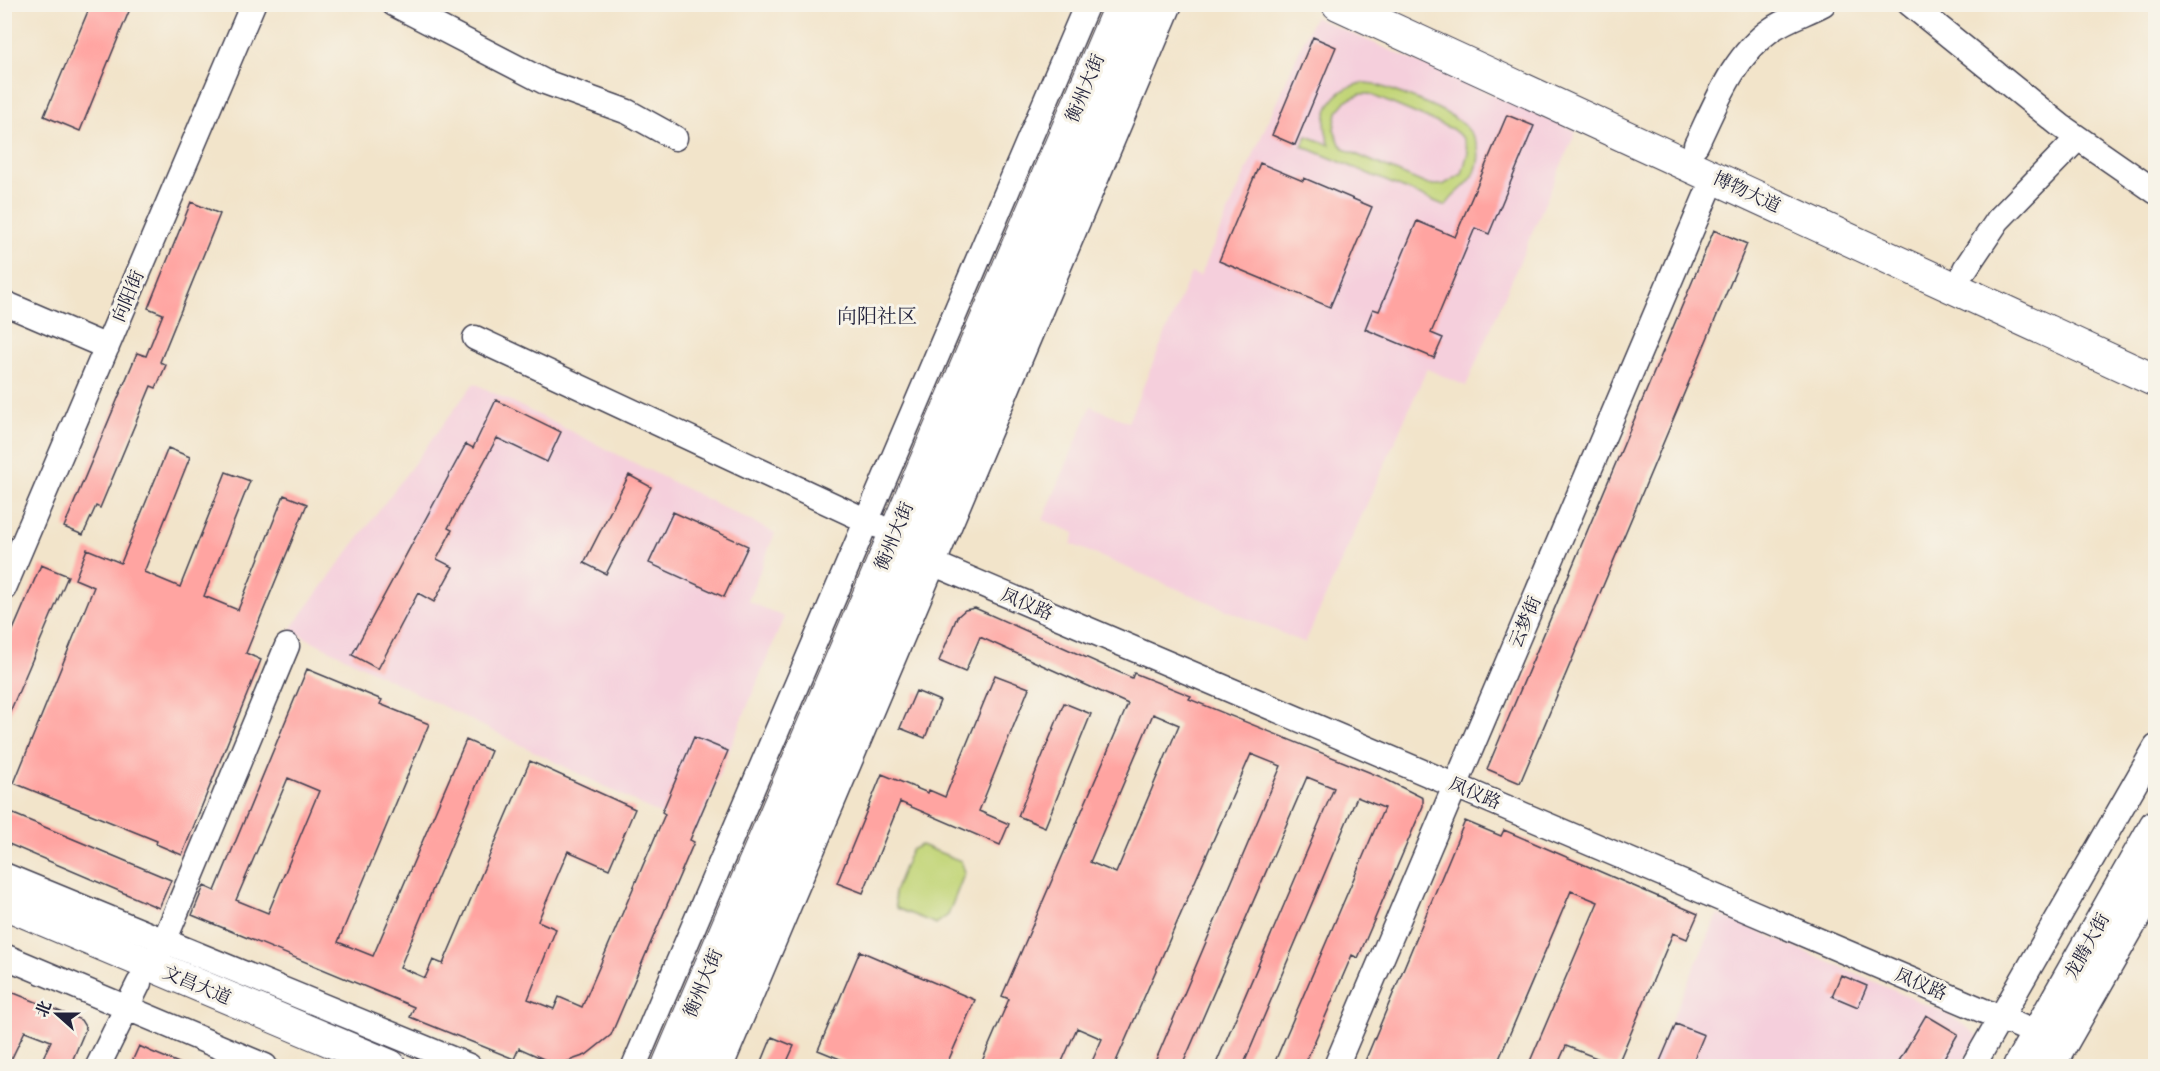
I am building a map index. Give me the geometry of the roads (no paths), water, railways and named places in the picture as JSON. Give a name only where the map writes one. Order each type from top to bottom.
[{"type":"highway","name":"龙腾大街","points":[[2019,1066],[2156,826]]},
{"type":"highway","name":"龙腾大街","points":[[2048,1066],[2156,877]]},
{"type":"main road","name":"衡州大街","points":[[668,1066],[913,551],[1121,4]]},
{"type":"main road","name":"衡州大街","points":[[692,1066],[1145,4]]},
{"type":"main road","name":"博物大道","points":[[1338,4],[2156,381]]},
{"type":"main road","name":"博物大道","points":[[1389,4],[2156,358]]},
{"type":"main road","name":"文昌大道","points":[[4,903],[146,975],[335,1066]]},
{"type":"main road","name":"文昌大道","points":[[4,926],[146,975],[390,1066]]},
{"type":"street","name":"向阳街","points":[[4,588],[253,4]]},
{"type":"street","points":[[394,4],[545,82],[628,112],[675,138]]},
{"type":"street","points":[[634,1066],[1087,4]]},
{"type":"street","points":[[721,1066],[913,551],[1170,4]]},
{"type":"street","points":[[1695,145],[1734,70],[1745,55],[1771,30],[1823,4]]},
{"type":"street","points":[[1910,4],[2078,138],[2156,192]]},
{"type":"street","points":[[1965,269],[1998,220],[2078,138]]},
{"type":"street","name":"云梦街","points":[[1335,1066],[1714,177]]},
{"type":"street","points":[[4,303],[107,347]]},
{"type":"street","name":"凤仪路","points":[[475,338],[865,520],[913,551],[2038,1034]]},
{"type":"street","points":[[98,1066],[146,975],[287,645]]},
{"type":"street","points":[[1974,1066],[2156,747]]},
{"type":"street","points":[[4,875],[146,975],[265,1066]]},
{"type":"street","points":[[4,956],[146,975],[469,1066]]},
{"type":"district","name":"向阳社区","points":[[877,316]]}]
